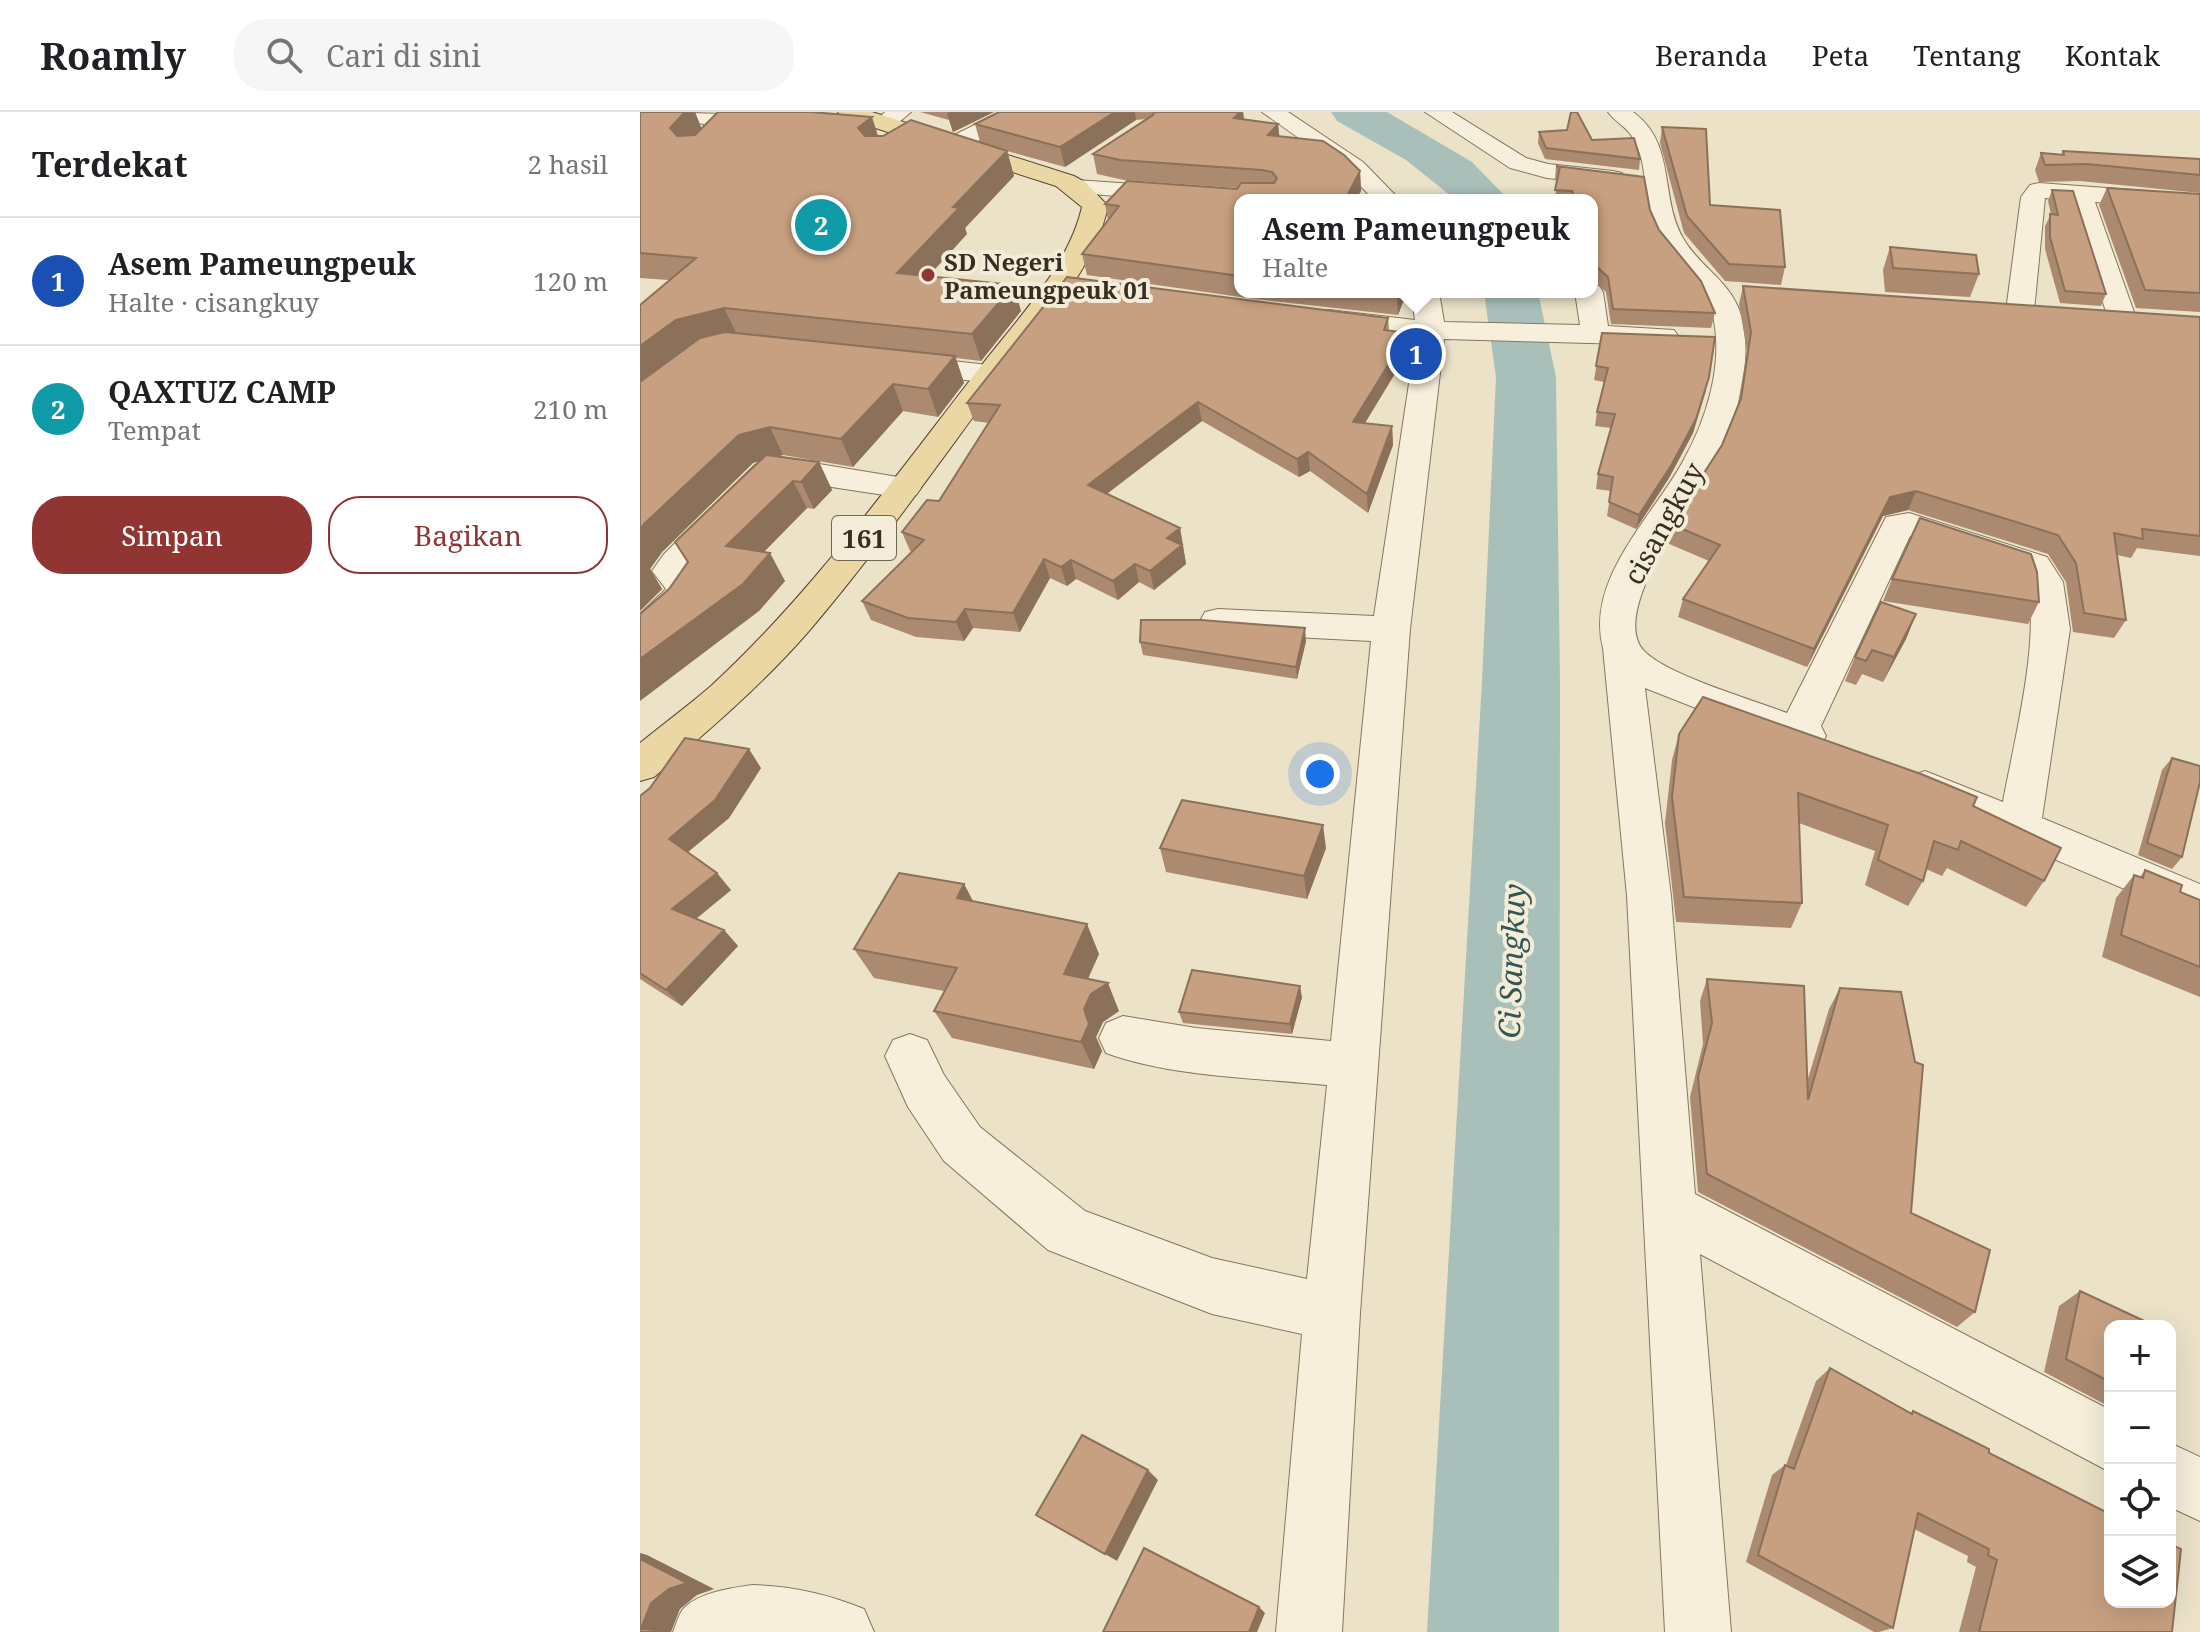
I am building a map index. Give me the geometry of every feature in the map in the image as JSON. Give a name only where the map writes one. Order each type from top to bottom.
[{"type":"main road","points":[[849,112],[892,117],[915,134],[950,146],[1075,179]]},
{"type":"main road","name":"161","points":[[640,766],[769,653],[904,488],[988,374],[1074,284],[1095,206],[1075,179]]},
{"type":"street","points":[[669,112],[715,119],[716,134],[696,153]]},
{"type":"street","points":[[950,146],[1018,112]]},
{"type":"street","points":[[1273,112],[1355,167],[1382,194]]},
{"type":"street","points":[[1436,112],[1499,153],[1533,168],[1657,183]]},
{"type":"street","points":[[1619,112],[1648,138],[1665,229],[1683,254],[1719,292],[1750,294]]},
{"type":"street","points":[[893,146],[915,134]]},
{"type":"street","points":[[1075,179],[1234,197]]},
{"type":"street","points":[[2049,313],[2008,310],[2033,197],[2039,190],[2200,202]]},
{"type":"street","points":[[2080,191],[2133,319],[2093,316]]},
{"type":"street","name":"cisangkuy","points":[[1698,1632],[1649,896],[1617,631],[1619,608],[1629,579],[1643,549],[1699,463],[1728,386],[1728,314],[1719,292]]},
{"type":"street","points":[[1309,1632],[1332,1313],[1391,629],[1431,330],[1426,298]]},
{"type":"street","points":[[1588,333],[1589,298]]},
{"type":"street","points":[[1298,315],[1464,332],[1588,333],[1730,340]]},
{"type":"street","points":[[867,361],[988,374]]},
{"type":"street","points":[[640,635],[681,595],[684,588],[670,571],[676,562],[767,472],[783,468],[904,488]]},
{"type":"street","points":[[1798,732],[1898,524],[1909,524],[2035,565],[2045,582],[2051,629],[2020,826]]},
{"type":"street","points":[[1218,621],[1391,629]]},
{"type":"street","points":[[1621,649],[1630,665],[1645,673],[1839,750]]},
{"type":"street","points":[[1895,774],[2200,903]]},
{"type":"street","points":[[1123,1038],[1196,1050],[1354,1066]]},
{"type":"street","points":[[910,1056],[926,1091],[962,1144],[1067,1231],[1212,1286],[1332,1313]]},
{"type":"street","points":[[1669,1209],[2104,1439]]},
{"type":"street","points":[[2176,1477],[2200,1490]]},
{"type":"street","points":[[706,1632],[733,1619],[806,1623],[841,1632]]},
{"type":"building","points":[[640,112],[685,112],[670,128],[677,136],[695,135],[718,112],[811,112],[872,117],[858,128],[865,136],[883,136],[911,120],[1007,151],[953,207],[959,208],[897,273],[1014,285],[972,334],[724,308],[676,320],[640,346],[640,305],[696,258],[640,253]]},
{"type":"building","points":[[999,112],[1115,112],[1060,147],[975,124]]},
{"type":"building","points":[[1154,112],[1240,112],[1234,118],[1278,124],[1268,135],[1323,141],[1360,171],[1348,194],[1234,194],[1234,275],[1082,254],[1119,206],[1105,204],[1127,181],[1237,189],[1241,183],[1274,183],[1277,178],[1272,172],[1262,170],[1120,160],[1093,154]]},
{"type":"building","points":[[1571,112],[1577,112],[1592,140],[1634,138],[1640,159],[1546,148],[1539,132],[1567,130]]},
{"type":"building","points":[[1662,127],[1706,129],[1710,205],[1780,210],[1785,267],[1729,264],[1687,216]]},
{"type":"building","points":[[2063,151],[2200,159],[2200,175],[2087,164],[2045,165],[2041,153],[2064,155]]},
{"type":"building","points":[[1556,166],[1644,177],[1650,210],[1659,230],[1701,281],[1715,313],[1613,309],[1608,277],[1598,268],[1598,194],[1555,190],[1560,167]]},
{"type":"building","points":[[2107,188],[2200,194],[2200,293],[2145,290]]},
{"type":"building","points":[[2052,190],[2073,191],[2106,294],[2065,291],[2050,237],[2050,214],[2058,215]]},
{"type":"building","points":[[1890,247],[1976,255],[1979,274],[1893,268]]},
{"type":"building","points":[[1067,277],[1388,318],[1384,330],[1408,333],[1353,422],[1392,426],[1367,494],[1308,452],[1297,459],[1198,402],[1088,485],[1180,528],[1167,538],[1182,545],[1150,571],[1135,564],[1113,581],[1071,560],[1061,567],[1044,559],[1013,613],[965,609],[956,622],[908,618],[862,601],[924,540],[902,532],[927,500],[939,501],[1000,405],[967,403]]},
{"type":"building","points":[[1743,286],[2200,317],[2200,536],[2142,529],[2143,539],[2114,533],[2126,620],[2084,613],[2076,563],[2058,535],[1916,491],[1890,497],[1814,649],[1683,599],[1720,545],[1671,524],[1722,445],[1741,399],[1751,332]]},
{"type":"building","points":[[725,332],[955,356],[928,389],[893,384],[841,439],[770,427],[739,435],[640,530],[640,382],[700,338]]},
{"type":"building","points":[[1602,333],[1715,337],[1709,377],[1696,419],[1639,515],[1609,502],[1613,477],[1598,474],[1615,414],[1597,412],[1608,368],[1596,366]]},
{"type":"building","points":[[766,455],[819,462],[801,482],[793,481],[726,546],[770,553],[743,584],[640,659],[640,614],[669,589],[688,562],[675,542]]},
{"type":"building","points":[[1920,518],[2031,554],[2037,572],[2039,602],[1892,579]]},
{"type":"building","points":[[1881,602],[1916,614],[1894,657],[1872,650],[1866,661],[1855,657]]},
{"type":"building","points":[[1141,620],[1201,620],[1305,628],[1296,667],[1140,642]]},
{"type":"building","points":[[1703,697],[1921,774],[1977,797],[1973,806],[2061,848],[2044,881],[1961,841],[1958,850],[1934,841],[1923,881],[1878,860],[1888,825],[1798,793],[1802,903],[1684,897],[1672,797],[1679,734]]},
{"type":"building","points":[[685,738],[749,749],[715,800],[669,839],[717,873],[672,909],[724,930],[666,990],[640,973],[640,796],[650,788]]},
{"type":"building","points":[[2172,758],[2200,766],[2200,782],[2182,857],[2147,843]]},
{"type":"building","points":[[1182,800],[1323,825],[1304,876],[1160,848]]},
{"type":"building","points":[[2145,870],[2182,885],[2180,892],[2200,900],[2200,967],[2121,935],[2134,875],[2143,878]]},
{"type":"building","points":[[899,873],[964,884],[957,898],[1087,924],[1064,974],[1108,983],[1091,994],[1084,1009],[1089,1024],[1081,1042],[934,1011],[957,968],[854,949]]},
{"type":"building","points":[[1192,970],[1300,986],[1290,1024],[1179,1012]]},
{"type":"building","points":[[1707,979],[1804,986],[1808,1100],[1840,988],[1901,992],[1915,1062],[1923,1065],[1911,1213],[1990,1250],[1975,1312],[1707,1174],[1698,1077],[1712,1023]]},
{"type":"building","points":[[2080,1291],[2142,1320],[2104,1320],[2104,1379],[2066,1359]]},
{"type":"building","points":[[1830,1368],[1912,1414],[1913,1411],[1989,1449],[1989,1453],[2104,1511],[2104,1608],[2175,1608],[2172,1632],[1979,1632],[1997,1560],[1988,1555],[1989,1549],[1918,1513],[1893,1628],[1758,1555],[1785,1465],[1794,1469]]},
{"type":"building","points":[[1082,1435],[1148,1470],[1105,1554],[1036,1515]]},
{"type":"building","points":[[2176,1547],[2181,1549],[2176,1595]]},
{"type":"building","points":[[1144,1548],[1259,1607],[1249,1632],[1103,1632]]},
{"type":"building","points":[[640,1559],[687,1583],[669,1589],[651,1603],[641,1629],[655,1632],[640,1632]]},
{"type":"waterway","name":"Ci Sangkuy","points":[[1353,112],[1439,161],[1478,194]]},
{"type":"waterway","name":"Ci Sangkuy","points":[[1493,1632],[1521,681],[1526,377],[1512,298]]},
{"type":"place","name":"QAXTUZ CAMP","points":[[821,225]]},
{"type":"place","name":"SD Negeri Pameungpeuk 01","points":[[928,275]]},
{"type":"place","name":"Asem Pameungpeuk","points":[[1416,354]]}]
